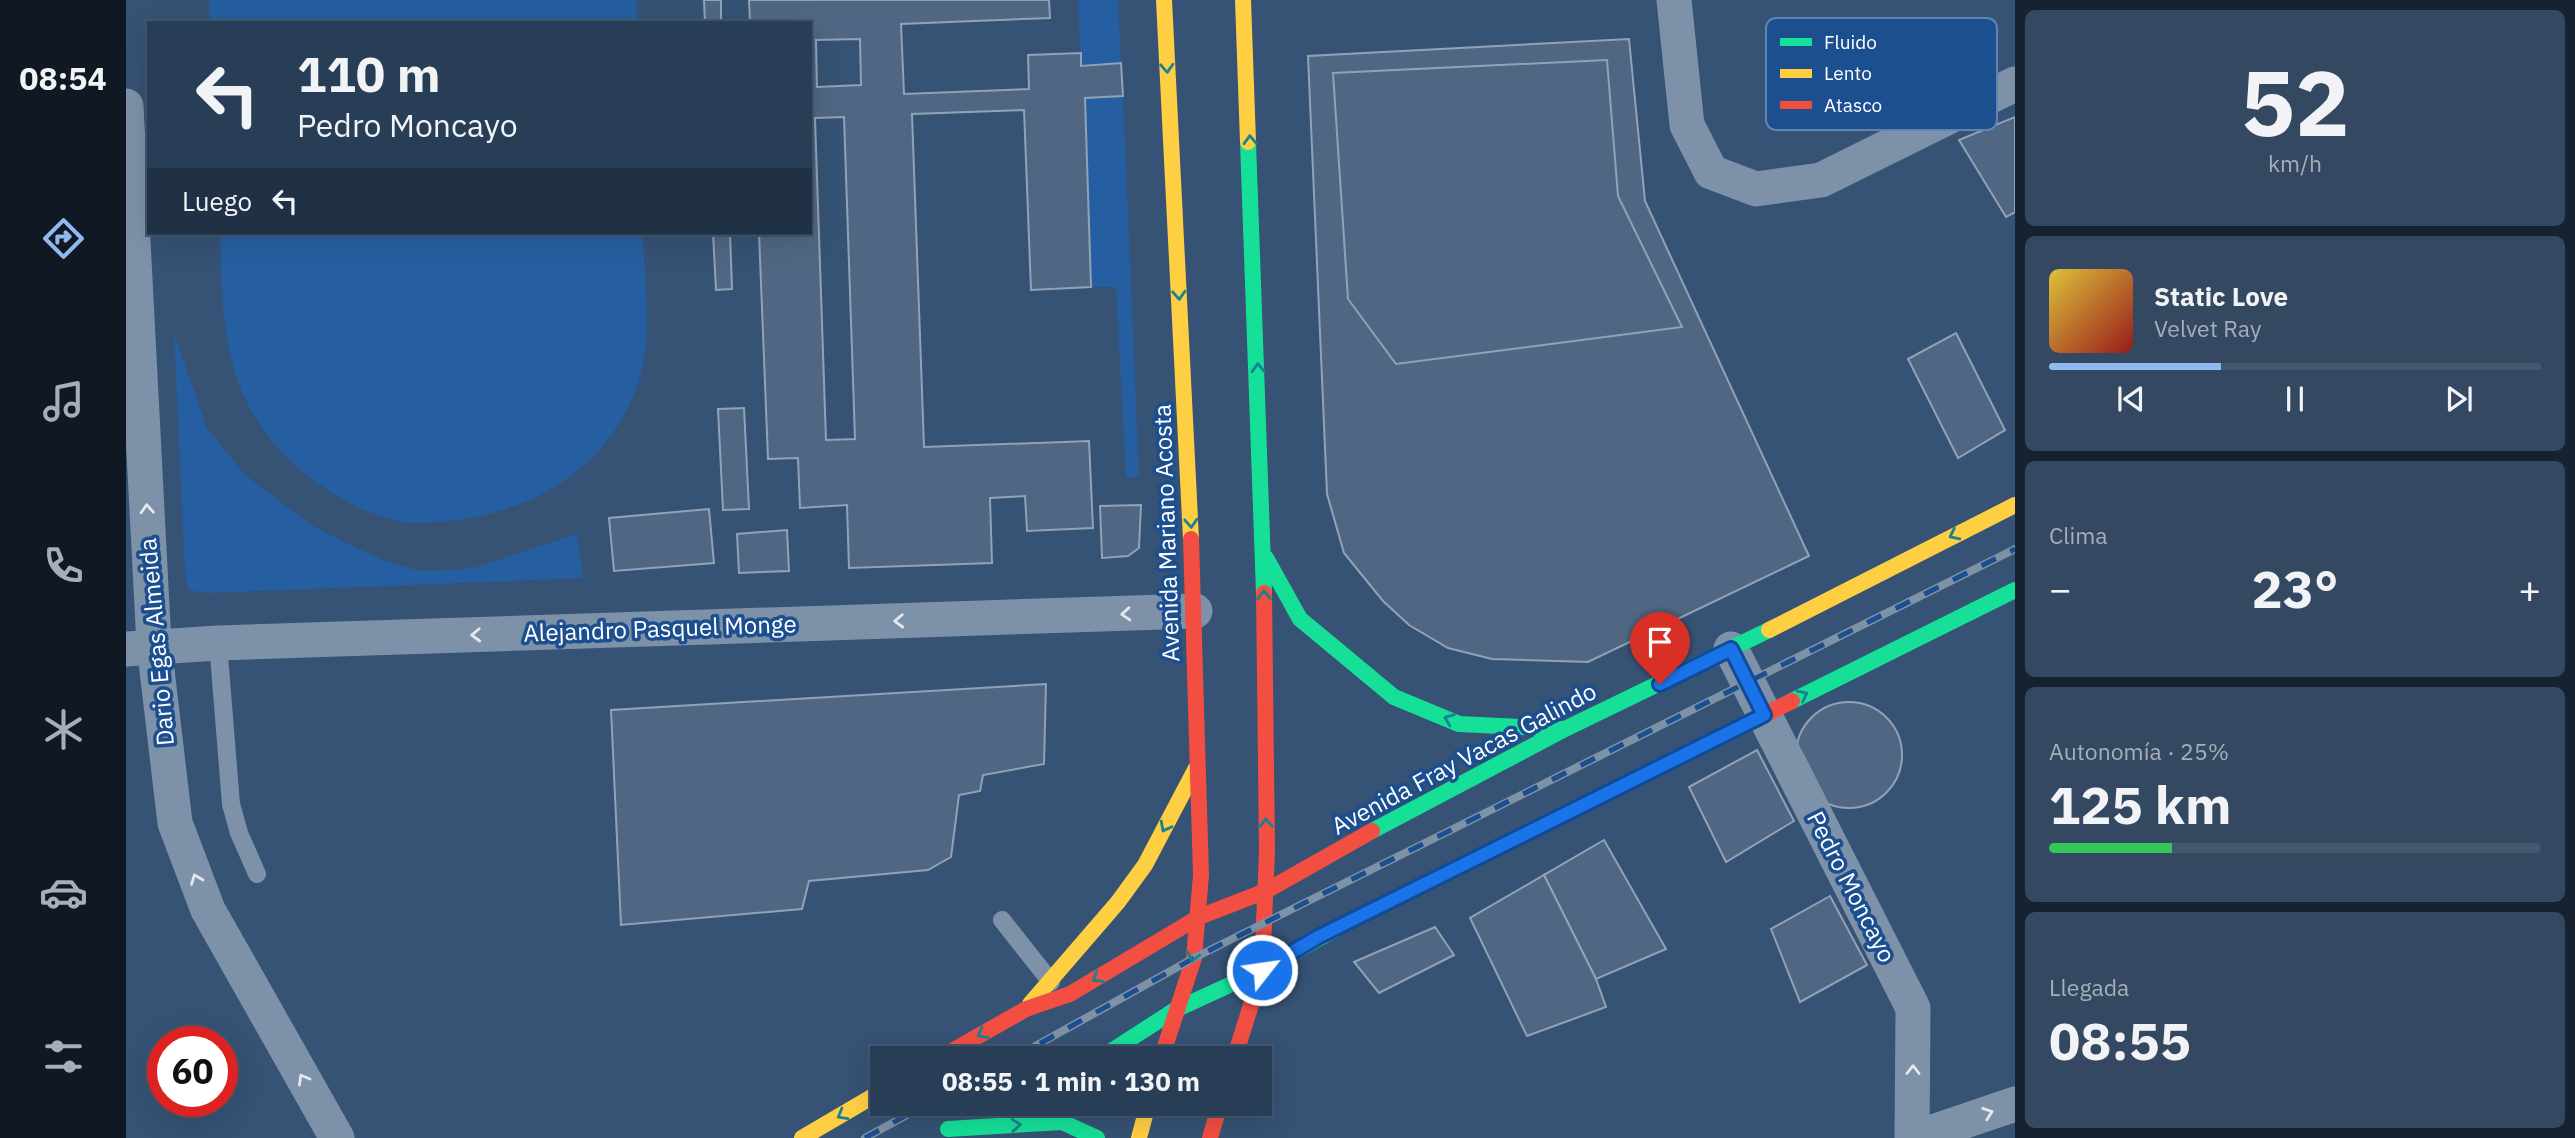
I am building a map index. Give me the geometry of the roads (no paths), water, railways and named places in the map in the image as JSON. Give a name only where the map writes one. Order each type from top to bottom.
[{"type":"main road","name":"Avenida Mariano Acosta","points":[[1164,0],[1195,611],[1199,917],[1195,958],[1165,1046]]},
{"type":"main road","points":[[1238,1046],[1262,970],[1266,891],[1264,555],[1243,0]]},
{"type":"main road","name":"Avenida Fray Vacas Galindo","points":[[961,1046],[1026,1009],[1070,994],[1199,917],[1266,891],[1415,807],[1565,729],[1731,649],[2015,505]]},
{"type":"main road","points":[[1264,555],[1300,619],[1394,697],[1459,724],[1565,729]]},
{"type":"main road","points":[[1119,1046],[1175,1010],[1262,970],[1318,937],[2015,590]]},
{"type":"main road","points":[[1026,1009],[1145,865],[1197,766]]},
{"type":"main road","points":[[802,1138],[870,1098]]},
{"type":"main road","points":[[932,1138],[976,1116]]},
{"type":"main road","points":[[1139,1138],[1145,1116]]},
{"type":"main road","points":[[1210,1138],[1216,1116]]},
{"type":"main road","points":[[948,1129],[1062,1122],[1097,1138]]},
{"type":"street","points":[[1674,0],[1688,125],[1711,172],[1756,189],[1821,180],[1922,130]]},
{"type":"street","points":[[1997,93],[2015,84]]},
{"type":"street","name":"Dario Egas Almeida","points":[[126,106],[140,647],[175,822],[208,910],[337,1138]]},
{"type":"street","name":"Alejandro Pasquel Monge","points":[[140,647],[1195,611]]},
{"type":"street","name":"Pedro Moncayo","points":[[1731,649],[1913,1008],[1914,1138]]},
{"type":"street","points":[[1914,1138],[2015,1104]]},
{"type":"lane","points":[[218,643],[231,804],[239,833],[257,874]]},
{"type":"lane","points":[[1002,920],[1051,982]]},
{"type":"railway","points":[[1035,1046],[1194,958],[2015,549]]},
{"type":"railway","points":[[865,1138],[905,1116]]}]
